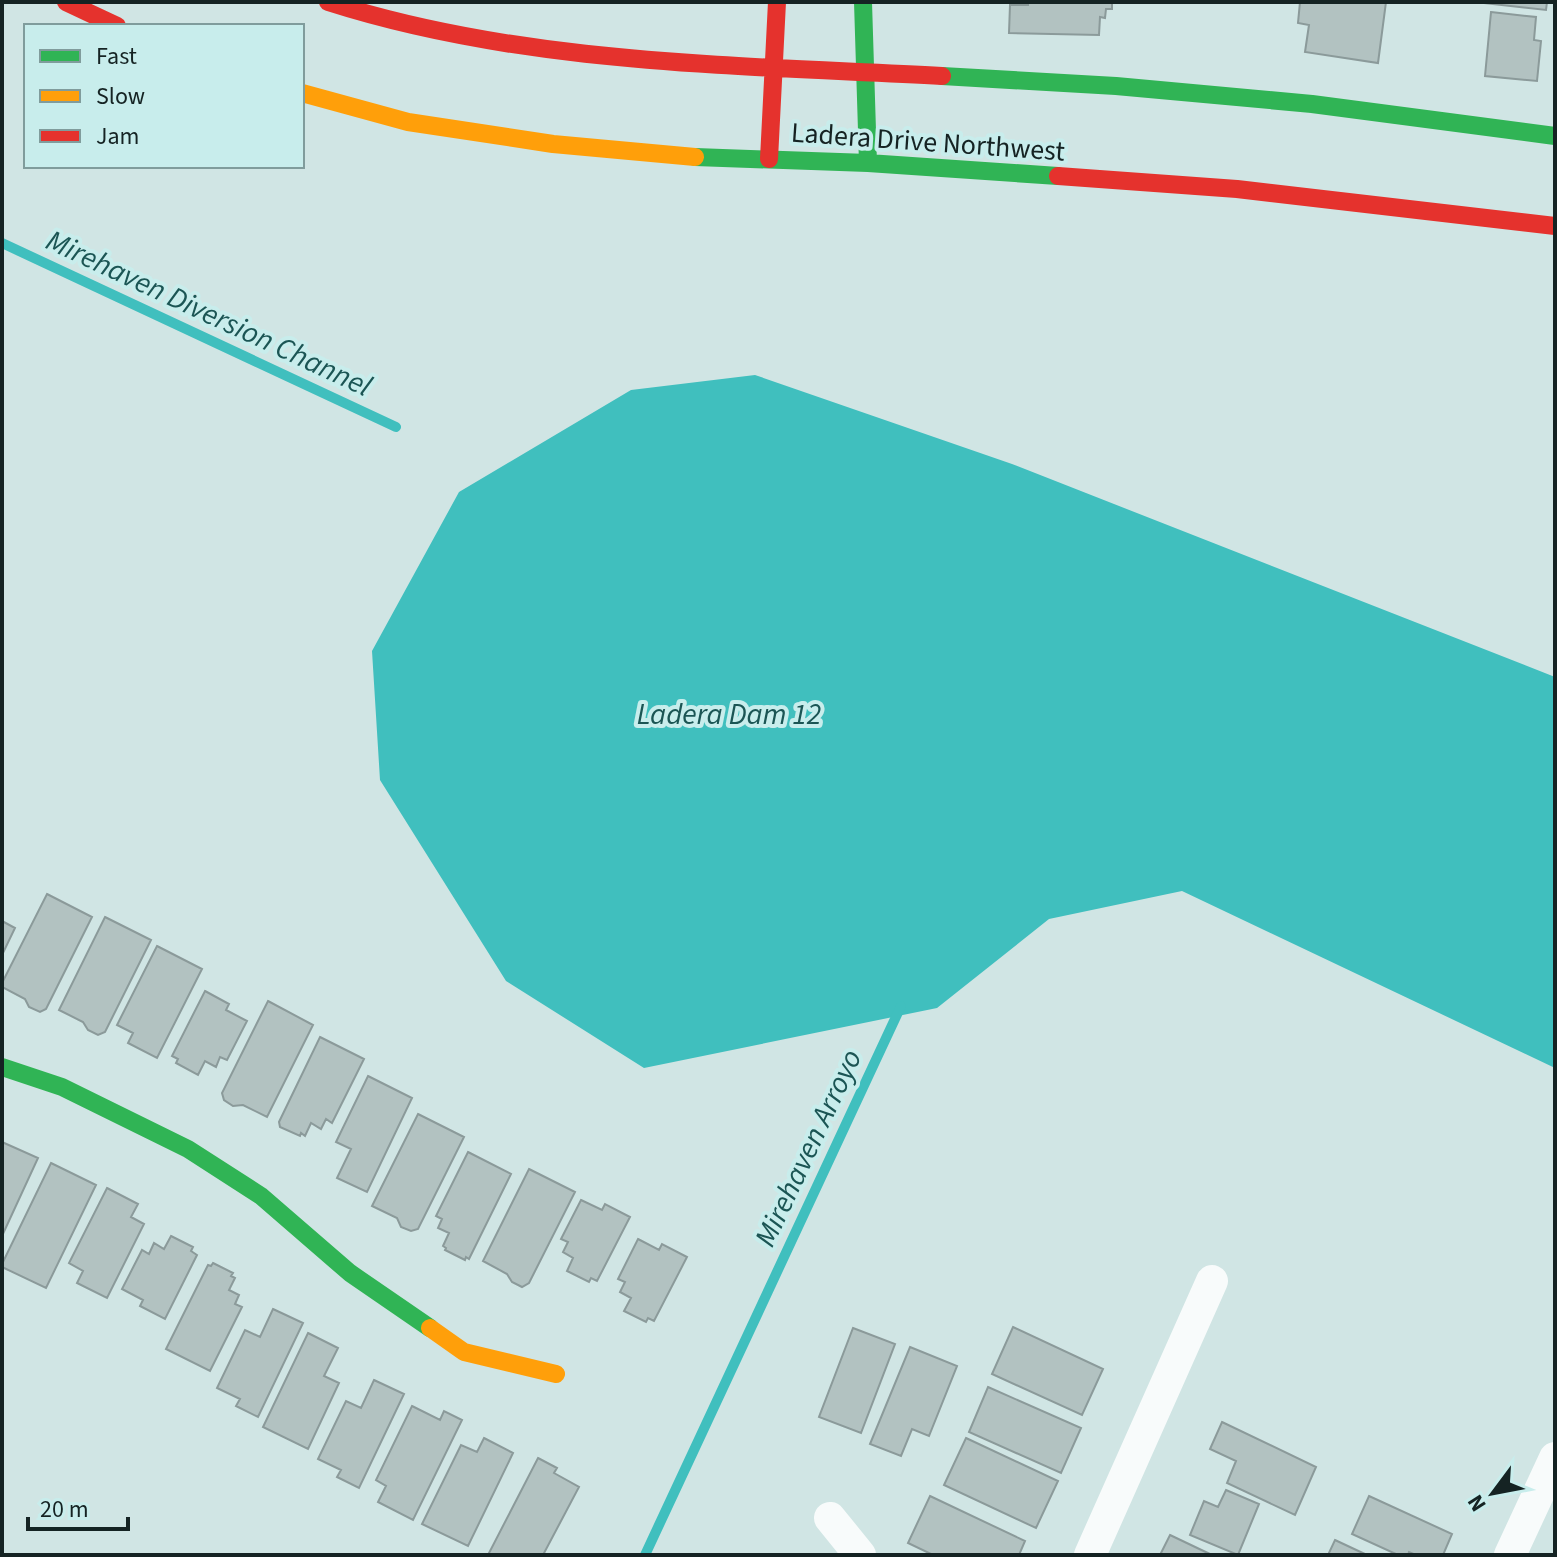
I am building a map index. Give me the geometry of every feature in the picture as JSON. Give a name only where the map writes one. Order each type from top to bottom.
[{"type":"main road","points":[[66,2],[113,24]]},
{"type":"main road","points":[[328,2],[384,20],[541,49],[866,73],[1116,86],[1312,104],[1555,136]]},
{"type":"main road","points":[[769,159],[777,2]]},
{"type":"main road","points":[[863,2],[868,163]]},
{"type":"main road","name":"Ladera Drive Northwest","points":[[304,94],[408,122],[553,144],[679,156],[868,163],[1237,189],[1555,226]]},
{"type":"main road","points":[[2,1067],[62,1087],[188,1149],[261,1196],[350,1273],[464,1352],[556,1374]]},
{"type":"street","points":[[1090,1555],[1212,1281]]},
{"type":"street","points":[[1510,1555],[1555,1458]]},
{"type":"street","points":[[830,1518],[860,1555]]},
{"type":"water","name":"Ladera Dam 12","points":[[755,375],[1012,464],[1555,677],[1555,1068],[1182,891],[1049,919],[937,1008],[644,1068],[506,981],[380,780],[372,651],[459,492],[631,390]]},
{"type":"building","points":[[1028,2],[1112,2],[1112,9],[1106,9],[1105,18],[1100,17],[1099,35],[1009,33],[1010,5],[1028,5]]},
{"type":"building","points":[[1300,2],[1386,2],[1378,63],[1305,52],[1309,25],[1298,23]]},
{"type":"building","points":[[1475,2],[1547,2],[1546,10]]},
{"type":"building","points":[[1491,12],[1536,17],[1534,40],[1541,41],[1537,81],[1485,76]]},
{"type":"building","points":[[47,894],[92,917],[46,1009],[40,1012],[29,1007],[25,999],[2,987],[2,983]]},
{"type":"building","points":[[105,917],[151,940],[105,1032],[98,1035],[88,1030],[83,1022],[59,1010]]},
{"type":"building","points":[[2,921],[15,928],[2,955]]},
{"type":"building","points":[[157,946],[202,969],[157,1058],[128,1043],[133,1033],[117,1025]]},
{"type":"building","points":[[205,991],[229,1004],[226,1010],[247,1021],[227,1060],[220,1057],[216,1067],[205,1061],[198,1075],[176,1063],[178,1059],[172,1056]]},
{"type":"building","points":[[268,1001],[313,1025],[267,1117],[243,1105],[233,1106],[224,1100],[222,1093]]},
{"type":"building","points":[[320,1037],[364,1059],[332,1123],[326,1119],[321,1129],[311,1123],[305,1136],[301,1133],[300,1136],[280,1127],[279,1122]]},
{"type":"building","points":[[368,1076],[412,1098],[367,1192],[337,1178],[351,1149],[336,1142]]},
{"type":"building","points":[[418,1114],[464,1137],[418,1229],[411,1231],[401,1227],[397,1218],[372,1206]]},
{"type":"building","points":[[2,1142],[38,1158],[2,1236]]},
{"type":"building","points":[[468,1152],[511,1174],[469,1259],[466,1257],[465,1260],[445,1250],[443,1246],[449,1233],[438,1228],[442,1219],[436,1216]]},
{"type":"building","points":[[51,1163],[96,1185],[46,1288],[2,1267],[2,1264]]},
{"type":"building","points":[[529,1169],[575,1192],[529,1283],[522,1287],[512,1282],[507,1274],[483,1261]]},
{"type":"building","points":[[107,1188],[138,1204],[131,1217],[144,1224],[107,1298],[77,1283],[83,1271],[69,1263]]},
{"type":"building","points":[[581,1200],[602,1210],[605,1204],[630,1217],[597,1281],[591,1278],[589,1282],[567,1271],[573,1258],[563,1252],[568,1242],[561,1239]]},
{"type":"building","points":[[171,1236],[193,1247],[191,1251],[197,1255],[165,1319],[140,1306],[143,1300],[122,1289],[142,1250],[149,1254],[154,1243],[164,1249]]},
{"type":"building","points":[[638,1239],[659,1250],[662,1244],[687,1257],[654,1321],[648,1318],[646,1322],[624,1311],[631,1298],[620,1292],[625,1282],[618,1279]]},
{"type":"building","points":[[213,1263],[233,1273],[231,1276],[235,1278],[229,1290],[239,1295],[235,1304],[242,1307],[210,1371],[166,1349],[208,1265]]},
{"type":"building","points":[[273,1309],[303,1323],[258,1417],[236,1406],[240,1399],[217,1388],[245,1330],[260,1337]]},
{"type":"building","points":[[1013,1327],[1103,1369],[1082,1415],[992,1374]]},
{"type":"building","points":[[853,1328],[895,1344],[861,1433],[819,1417]]},
{"type":"building","points":[[308,1333],[338,1348],[324,1376],[339,1383],[308,1449],[263,1427]]},
{"type":"building","points":[[910,1347],[957,1366],[929,1436],[912,1429],[901,1456],[870,1444]]},
{"type":"building","points":[[374,1380],[404,1394],[359,1488],[337,1477],[341,1470],[318,1459],[346,1401],[361,1408]]},
{"type":"building","points":[[988,1387],[1081,1428],[1061,1473],[969,1432]]},
{"type":"building","points":[[412,1406],[440,1420],[444,1411],[462,1420],[413,1520],[378,1502],[386,1486],[376,1480]]},
{"type":"building","points":[[1222,1422],[1316,1467],[1295,1515],[1227,1483],[1236,1461],[1210,1449]]},
{"type":"building","points":[[484,1438],[513,1453],[468,1546],[422,1524],[461,1445],[477,1452]]},
{"type":"building","points":[[966,1438],[1058,1481],[1036,1528],[944,1485]]},
{"type":"building","points":[[538,1458],[557,1468],[554,1473],[579,1487],[543,1555],[488,1555]]},
{"type":"building","points":[[1226,1490],[1259,1504],[1238,1555],[1190,1535],[1204,1501],[1218,1507]]},
{"type":"building","points":[[930,1496],[1025,1541],[1019,1555],[933,1555],[908,1543]]},
{"type":"building","points":[[1369,1496],[1452,1534],[1443,1555],[1409,1552],[1408,1555],[1398,1555],[1352,1534]]},
{"type":"building","points":[[1170,1535],[1212,1555],[1160,1555]]},
{"type":"building","points":[[1335,1540],[1367,1555],[1328,1555]]},
{"type":"waterway","name":"Mirehaven Diversion Channel","points":[[2,243],[396,427]]},
{"type":"waterway","name":"Mirehaven Arroyo","points":[[645,1555],[901,1006]]},
{"type":"traffic: fast","points":[[863,2],[868,163]]},
{"type":"traffic: fast","points":[[942,76],[1116,86],[1312,104],[1555,136]]},
{"type":"traffic: fast","points":[[695,157],[868,163],[1058,176]]},
{"type":"traffic: fast","points":[[2,1067],[62,1087],[188,1149],[261,1196],[350,1273],[430,1328]]},
{"type":"traffic: slow","points":[[304,94],[408,122],[553,144],[695,157]]},
{"type":"traffic: slow","points":[[430,1328],[464,1352],[556,1374]]},
{"type":"traffic: jam","points":[[66,2],[113,24]]},
{"type":"traffic: jam","points":[[328,2],[403,23],[478,39],[555,50],[710,64],[942,76]]},
{"type":"traffic: jam","points":[[769,159],[777,2]]},
{"type":"traffic: jam","points":[[1058,176],[1237,189],[1555,226]]}]
